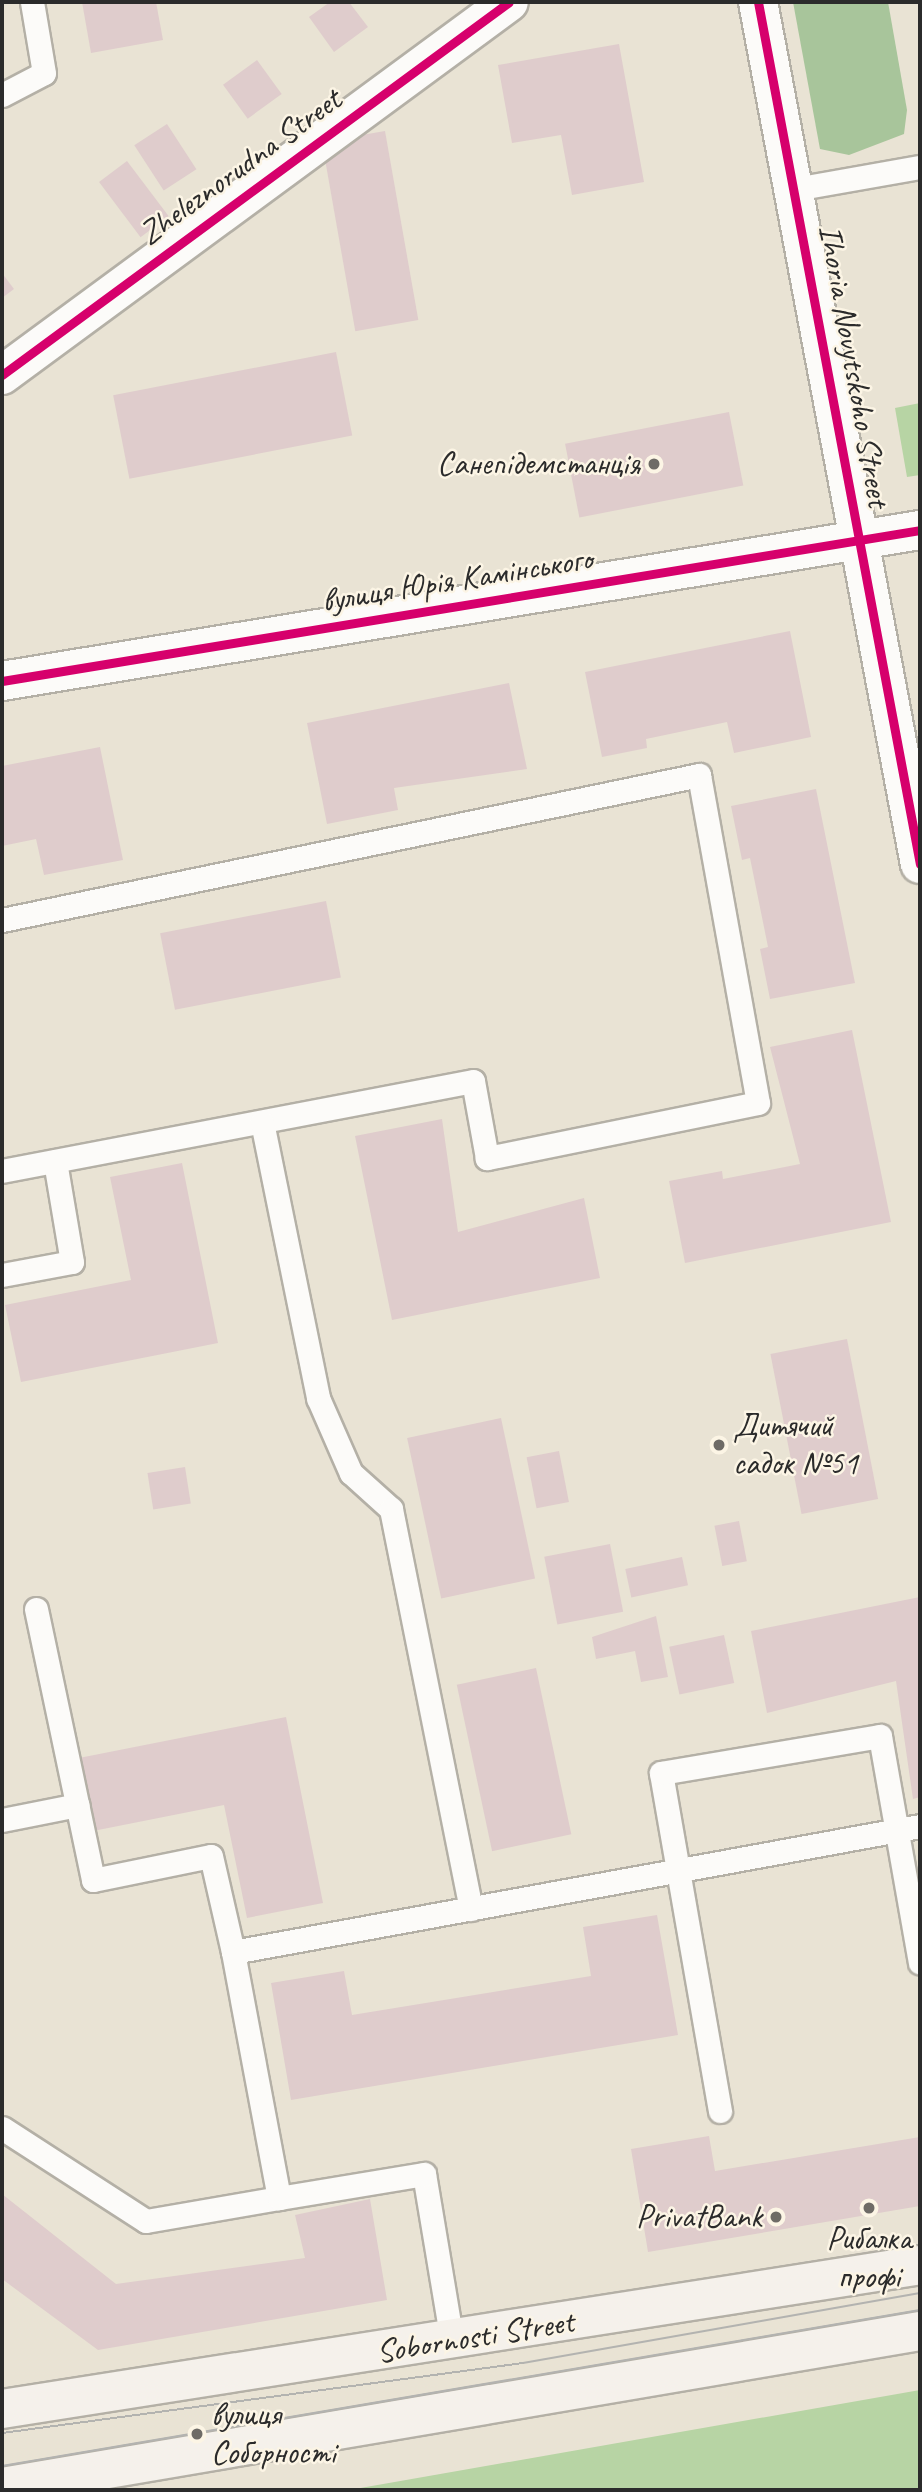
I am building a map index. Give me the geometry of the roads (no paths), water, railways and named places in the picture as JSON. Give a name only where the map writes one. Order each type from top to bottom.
[{"type":"main road","name":"Sobornosti Street","points":[[11,2412],[920,2265]]},
{"type":"main road","name":"Sobornosti Street","points":[[43,2479],[920,2331]]},
{"type":"main road","points":[[2,2477],[43,2479]]},
{"type":"main road","points":[[2,2487],[43,2479]]},
{"type":"street","name":"Zheleznorudna Street","points":[[2,375],[509,2]]},
{"type":"street","name":"Ihoria Novytskoho Street","points":[[758,2],[920,864]]},
{"type":"street","name":"вулиця Юрія Камінського","points":[[2,681],[920,530]]},
{"type":"lane","points":[[2,95],[44,73],[32,2]]},
{"type":"lane","points":[[795,189],[920,167]]},
{"type":"lane","points":[[2,920],[699,775],[758,1103],[487,1158],[473,1081],[2,1171]]},
{"type":"lane","points":[[262,1122],[318,1398],[351,1474],[391,1509],[471,1909]]},
{"type":"lane","points":[[2,1275],[72,1262],[55,1161]]},
{"type":"lane","points":[[36,1609],[93,1880],[211,1856],[233,1952],[279,2197]]},
{"type":"lane","points":[[720,2111],[661,1773],[880,1736],[920,1962]]},
{"type":"lane","points":[[2,1820],[78,1805]]},
{"type":"lane","points":[[233,1952],[920,1826]]},
{"type":"lane","points":[[2,2128],[146,2221],[424,2174],[452,2341]]},
{"type":"tram line","points":[[2,2433],[523,2363],[920,2293]]},
{"type":"tram line","points":[[2,2466],[920,2310]]},
{"type":"place","name":"Санепідемстанція","points":[[654,464]]},
{"type":"place","name":"Дитячий садок №51","points":[[719,1445]]},
{"type":"place","name":"Рибалка профі","points":[[869,2208]]},
{"type":"place","name":"PrivatBank","points":[[776,2217]]},
{"type":"place","name":"вулиця Соборності","points":[[197,2434]]}]
